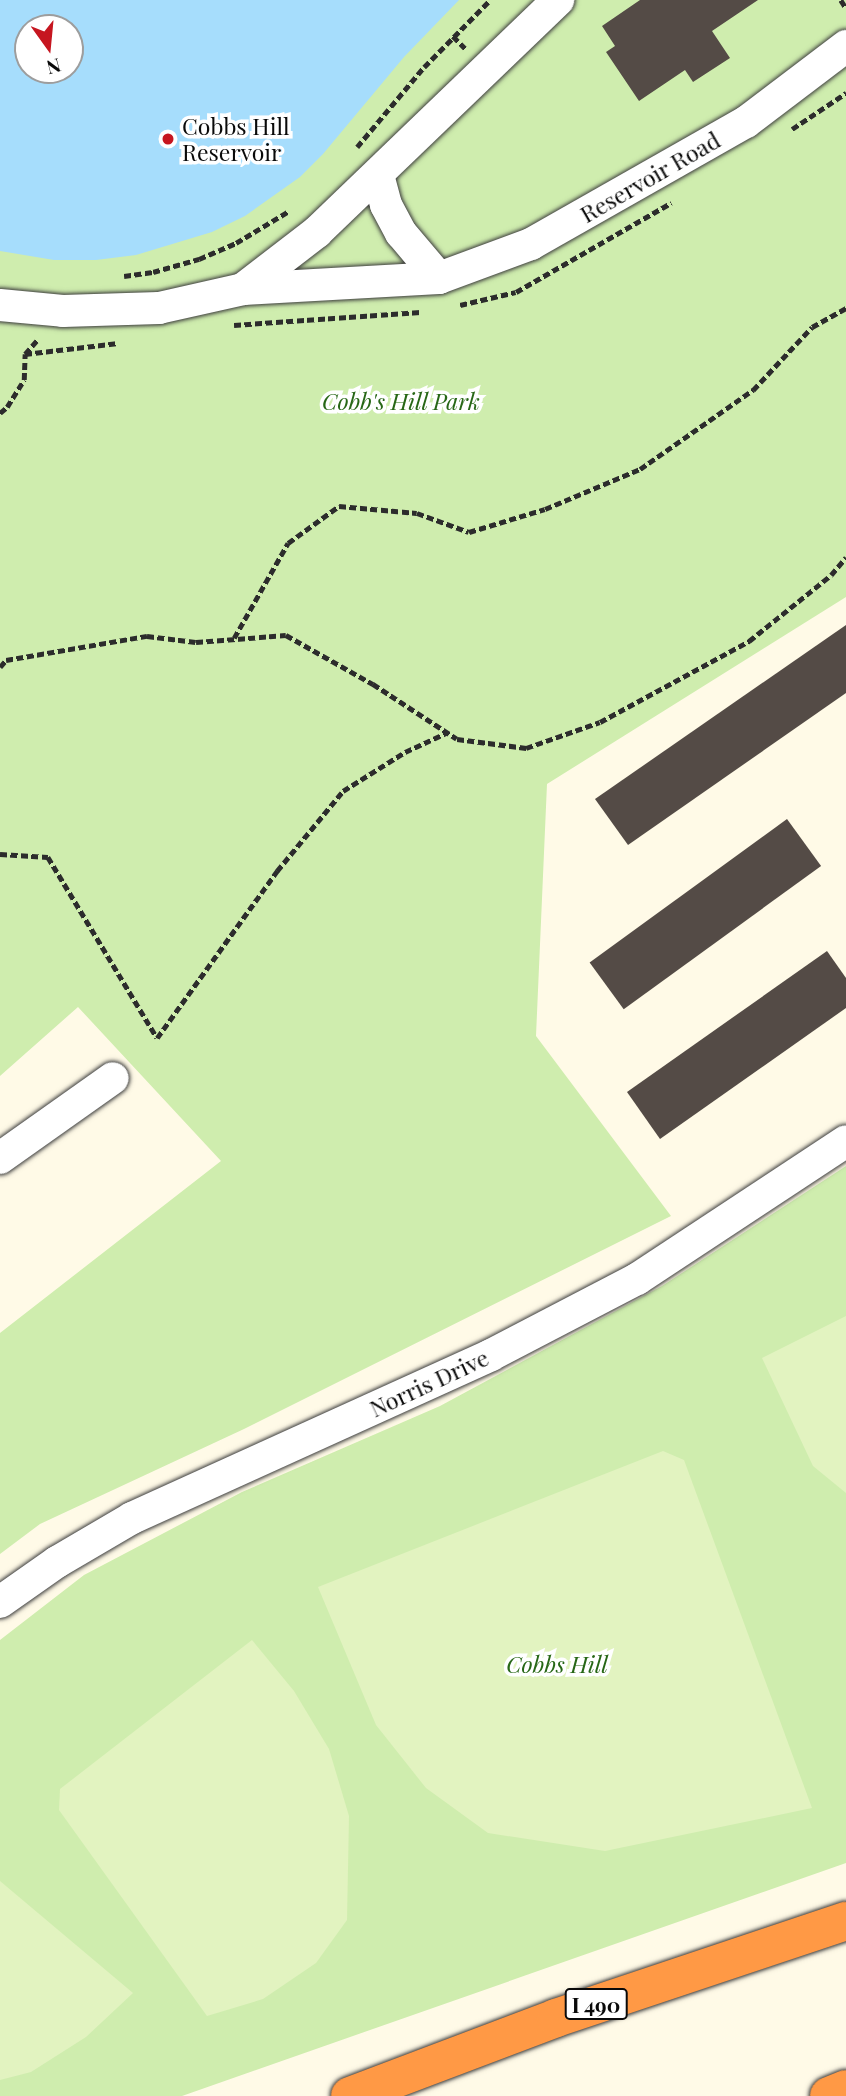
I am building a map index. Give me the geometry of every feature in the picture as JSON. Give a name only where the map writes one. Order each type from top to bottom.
[{"type":"highway","points":[[713,1964],[846,1914]]},
{"type":"highway","name":"I 490","points":[[350,2096],[556,2018],[846,1921]]},
{"type":"highway","points":[[829,2096],[846,2089]]},
{"type":"street","name":"Reservoir Road","points":[[243,289],[317,232],[558,0]]},
{"type":"street","name":"Reservoir Road","points":[[0,305],[63,311],[159,308],[243,289],[439,278],[531,244],[637,185],[747,122],[846,46]]},
{"type":"street","points":[[378,175],[386,205],[401,233],[439,278]]},
{"type":"street","points":[[0,1158],[113,1078]]},
{"type":"street","name":"Norris Drive","points":[[0,1602],[57,1562],[132,1518],[491,1354],[637,1279],[846,1141]]},
{"type":"path","points":[[352,153],[431,59],[490,0]]},
{"type":"path","points":[[841,0],[846,8]]},
{"type":"path","points":[[121,276],[153,272],[199,259],[236,243],[290,210]]},
{"type":"path","points":[[234,639],[288,543],[339,506],[417,513],[469,532],[545,509],[640,469],[753,390],[812,327],[846,308]]},
{"type":"path","points":[[0,414],[24,380],[25,354],[63,311]]},
{"type":"path","points":[[0,667],[6,660],[148,636],[195,642],[286,635],[373,684],[457,738],[526,748],[600,722],[749,641],[831,575],[846,557]]},
{"type":"path","points":[[0,854],[48,857],[157,1038],[277,871],[342,791],[405,752],[448,732]]},
{"type":"green space","name":"Cobb's Hill Park","points":[[0,0],[846,0],[846,597],[547,784],[536,1036],[671,1216],[244,1429],[40,1524],[0,1554],[0,1333],[221,1161],[78,1007],[0,1076]]},
{"type":"green space","name":"Cobbs Hill","points":[[846,1166],[846,1863],[182,2096],[0,2096],[0,1640],[84,1575],[242,1492],[440,1406],[662,1286]]},
{"type":"green space","points":[[846,1316],[846,1493],[813,1466],[762,1358]]},
{"type":"green space","points":[[663,1451],[684,1460],[812,1808],[605,1851],[488,1833],[426,1788],[376,1725],[318,1587]]},
{"type":"green space","points":[[252,1640],[294,1691],[329,1749],[349,1816],[347,1920],[316,1963],[263,1999],[207,2016],[59,1810],[60,1789]]},
{"type":"green space","points":[[0,1881],[133,1993],[86,2037],[31,2072],[0,2080]]},
{"type":"water","name":"Cobbs Hill Reservoir","points":[[0,0],[459,0],[404,57],[323,154],[300,177],[245,216],[212,232],[136,255],[96,260],[54,260],[0,251]]},
{"type":"building","points":[[640,0],[758,0],[712,31],[730,58],[693,82],[685,70],[639,101],[606,52],[615,46],[602,26]]},
{"type":"building","points":[[846,625],[846,693],[628,845],[595,799]]},
{"type":"building","points":[[787,819],[821,866],[624,1009],[590,962]]},
{"type":"building","points":[[827,951],[846,978],[846,1008],[660,1139],[627,1092]]},
{"type":"place","name":"Cobbs Hill Reservoir","points":[[168,139]]}]
